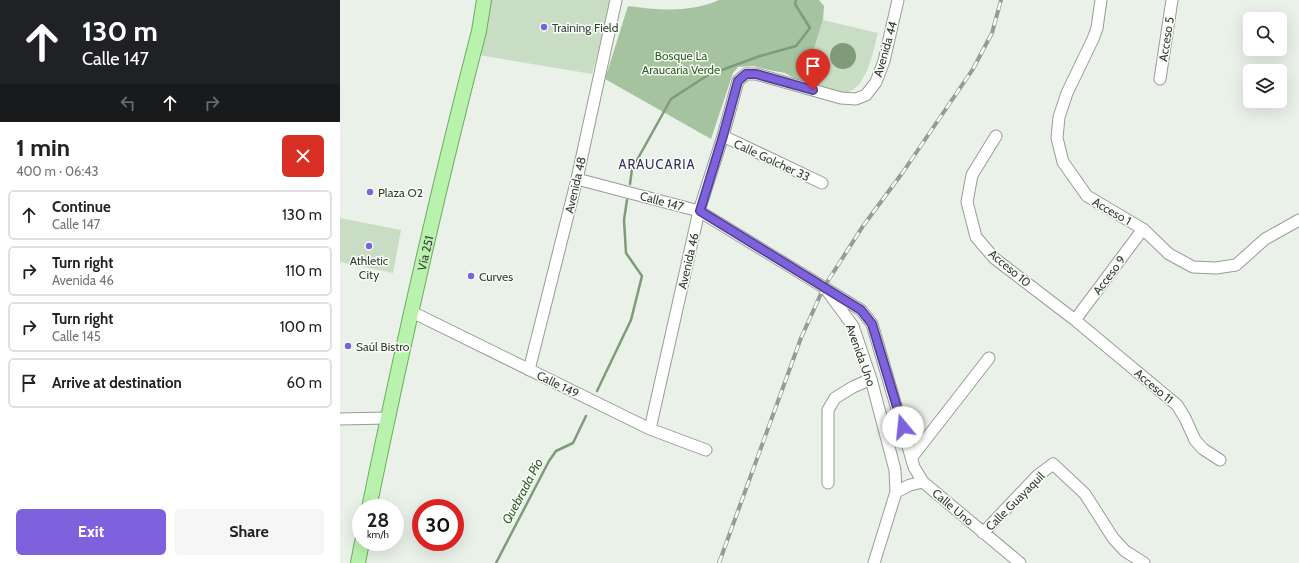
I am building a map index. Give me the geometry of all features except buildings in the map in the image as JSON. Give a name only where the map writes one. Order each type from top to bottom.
[{"type":"main road","name":"Vía 251","points":[[371,499],[447,155],[479,31],[484,0]]},
{"type":"main road","points":[[358,562],[360,551]]},
{"type":"street","name":"Avenida 48","points":[[529,370],[577,179],[616,0]]},
{"type":"street","name":"Avenida 44","points":[[746,74],[756,74],[841,98],[856,99],[866,95],[876,82],[884,61],[898,0]]},
{"type":"street","name":"Acceso 1","points":[[1101,0],[1094,39],[1066,93],[1059,117],[1057,138],[1063,162],[1087,196],[1143,229],[1170,254],[1193,266],[1216,268],[1236,265],[1266,239],[1299,220]]},
{"type":"street","name":"Acceso 5","points":[[1160,79],[1172,0]]},
{"type":"street","name":"Avenida 46","points":[[650,429],[700,211],[738,81],[746,74]]},
{"type":"street","name":"Calle Golcher 33","points":[[723,136],[822,183]]},
{"type":"street","name":"Acceso 10","points":[[996,136],[972,175],[967,202],[976,237],[994,258],[1075,320]]},
{"type":"street","name":"Calle 147","points":[[577,179],[700,211],[824,287]]},
{"type":"street","name":"Acceso 9","points":[[1075,320],[1143,229]]},
{"type":"street","name":"Avenida Uno","points":[[824,287],[853,326],[871,379],[895,470],[896,492],[874,563]]},
{"type":"street","name":"Avenida Uno","points":[[824,287],[861,310],[872,324],[913,462],[915,484]]},
{"type":"street","name":"Calle 149","points":[[412,312],[650,429],[706,450]]},
{"type":"street","name":"Acceso 11","points":[[1075,320],[1176,405],[1185,418],[1195,440],[1203,449],[1220,460]]},
{"type":"street","points":[[913,462],[989,358]]},
{"type":"street","points":[[828,483],[828,410],[835,398],[853,387],[871,379]]},
{"type":"street","points":[[340,419],[388,418]]},
{"type":"street","name":"Calle Guayaquil","points":[[983,533],[1037,476],[1053,464],[1085,494],[1113,538],[1125,552],[1144,563]]},
{"type":"street","points":[[895,470],[904,481],[915,484]]},
{"type":"street","points":[[896,492],[915,484]]},
{"type":"street","name":"Calle Uno","points":[[915,484],[983,533],[1020,563]]},
{"type":"shaded area","name":"Training Field","points":[[488,0],[612,0],[592,74],[479,55]]},
{"type":"shaded area","points":[[823,20],[878,33],[866,73],[861,82],[854,89],[846,93],[836,93],[803,83]]},
{"type":"shaded area","points":[[843,43],[852,47],[856,56],[852,65],[843,69],[834,65],[830,56],[834,47]]},
{"type":"shaded area","name":"Athletic City","points":[[340,218],[401,230],[393,273],[340,262]]},
{"type":"green space","name":"Bosque La Araucaria Verde","points":[[719,0],[819,0],[824,6],[823,20],[803,83],[785,73],[754,66],[738,67],[733,73],[711,139],[605,79],[628,6],[651,9],[685,9]]},
{"type":"waterway","name":"Quebrada Pío","points":[[630,184],[632,169],[671,99],[708,75],[760,56],[796,46],[810,28],[795,4],[796,0]]},
{"type":"waterway","name":"Quebrada Pío","points":[[597,391],[631,320],[642,276],[626,253],[624,220],[627,200]]},
{"type":"waterway","name":"Quebrada Pío","points":[[496,563],[549,461],[556,451],[573,443],[586,416]]},
{"type":"railway","points":[[719,563],[801,338],[824,287],[863,226],[903,172],[973,69],[992,33],[1001,0]]},
{"type":"place","name":"Training Field","points":[[544,27]]},
{"type":"place","name":"Plaza O2","points":[[370,192]]},
{"type":"place","name":"Athletic City","points":[[369,246]]},
{"type":"place","name":"Curves","points":[[471,276]]},
{"type":"place","name":"Saúl Bistro","points":[[348,346]]},
{"type":"district","name":"ARAUCARIA","points":[[657,164]]},
{"type":"route","points":[[813,90],[756,74],[746,74],[738,81],[700,211],[861,310],[872,324],[903,427]]}]
